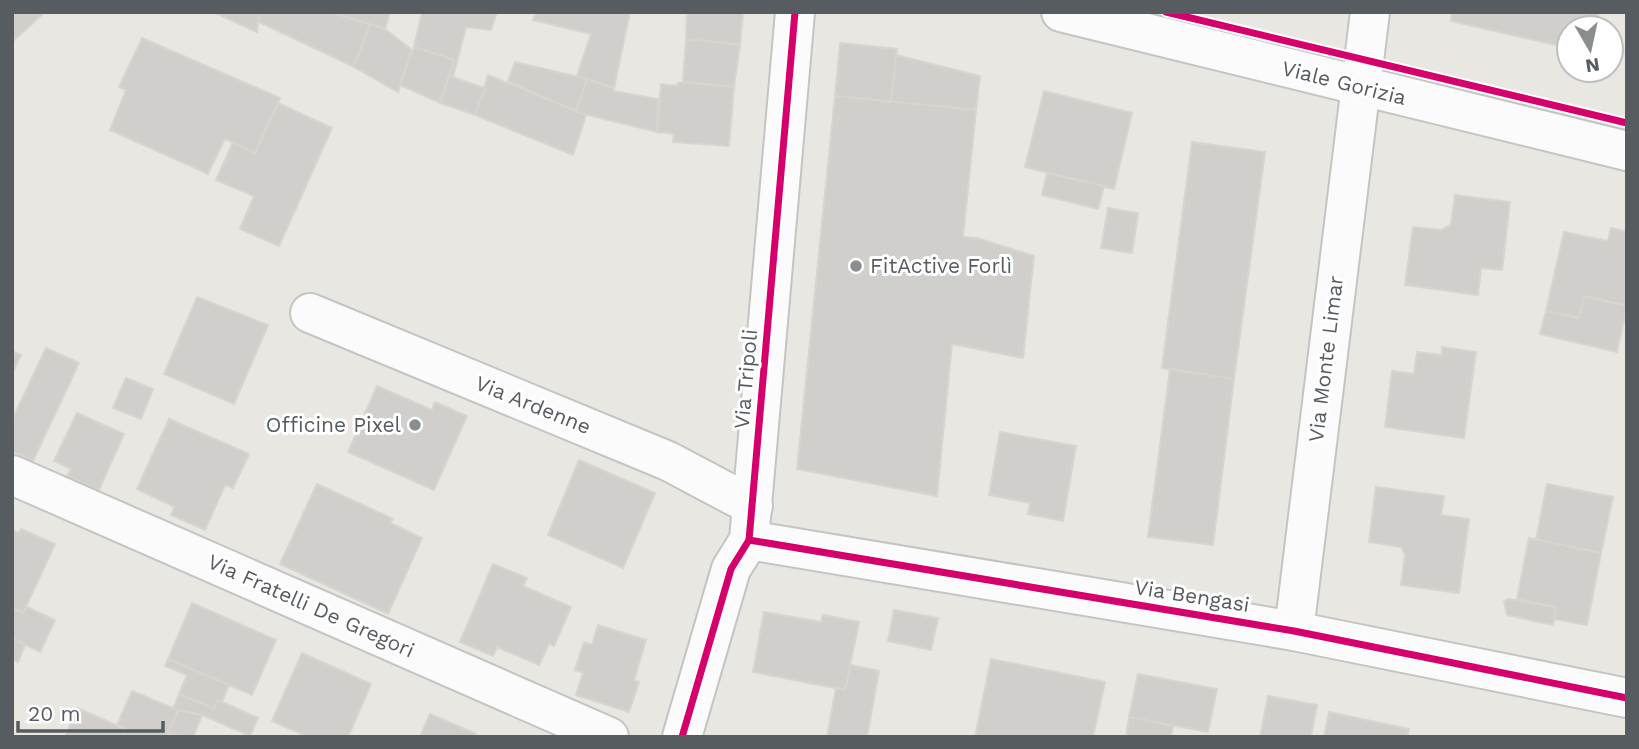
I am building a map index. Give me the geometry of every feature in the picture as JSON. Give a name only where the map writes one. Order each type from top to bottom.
[{"type":"street","name":"Via Tripoli","points":[[682,737],[731,569],[751,523],[795,12]]},
{"type":"street","name":"Viale Gorizia","points":[[1061,12],[1627,151]]},
{"type":"street","name":"Via Monte Limar","points":[[1294,631],[1370,12]]},
{"type":"street","name":"Via Ardenne","points":[[310,313],[668,461],[751,523]]},
{"type":"street","name":"Via Fratelli De Gregori","points":[[12,475],[609,737]]},
{"type":"street","name":"Via Bengasi","points":[[751,523],[1627,698]]},
{"type":"building","points":[[12,12],[45,12],[12,42]]},
{"type":"building","points":[[213,12],[259,12],[257,32]]},
{"type":"building","points":[[259,12],[330,12],[370,24],[354,67],[259,22]]},
{"type":"building","points":[[330,12],[390,12],[385,29]]},
{"type":"building","points":[[422,12],[497,12],[491,30],[466,27],[453,77],[449,76],[454,60],[414,47]]},
{"type":"building","points":[[536,12],[630,12],[614,88],[577,76],[591,34],[533,20]]},
{"type":"building","points":[[687,12],[743,12],[740,45],[686,39]]},
{"type":"building","points":[[1452,12],[1599,12],[1555,14],[1555,45],[1451,21]]},
{"type":"building","points":[[370,24],[385,29],[412,50],[398,92],[354,67]]},
{"type":"building","points":[[142,38],[280,98],[255,153],[225,139],[208,174],[110,130],[126,90],[119,87]]},
{"type":"building","points":[[686,39],[740,45],[734,87],[683,82]]},
{"type":"building","points":[[840,43],[897,49],[891,102],[835,96]]},
{"type":"building","points":[[414,47],[454,60],[440,103],[400,85]]},
{"type":"building","points":[[896,55],[980,76],[976,110],[891,102]]},
{"type":"building","points":[[515,62],[587,79],[576,112],[508,81]]},
{"type":"building","points":[[488,75],[586,115],[573,155],[475,115]]},
{"type":"building","points":[[449,76],[485,88],[475,115],[440,103]]},
{"type":"building","points":[[587,79],[614,88],[613,91],[658,99],[657,132],[576,112]]},
{"type":"building","points":[[678,83],[734,87],[729,146],[673,142],[674,134],[657,132],[661,84],[678,86]]},
{"type":"building","points":[[1044,91],[1132,113],[1114,189],[1025,167]]},
{"type":"building","points":[[835,96],[976,110],[963,237],[977,238],[1034,256],[1023,358],[952,344],[937,496],[797,469]]},
{"type":"building","points":[[278,103],[332,128],[279,246],[240,229],[254,196],[216,180],[233,142],[255,153]]},
{"type":"building","points":[[1192,142],[1265,152],[1234,379],[1162,368]]},
{"type":"building","points":[[1047,173],[1104,186],[1098,209],[1042,195]]},
{"type":"building","points":[[1455,195],[1510,202],[1502,270],[1481,268],[1478,295],[1405,285],[1413,227],[1441,230],[1451,225]]},
{"type":"building","points":[[1108,208],[1138,213],[1132,253],[1101,248]]},
{"type":"building","points":[[1611,228],[1627,232],[1627,306],[1584,296],[1579,318],[1546,311],[1564,232],[1608,241]]},
{"type":"building","points":[[1584,296],[1627,306],[1617,352],[1540,334],[1546,311],[1579,318]]},
{"type":"building","points":[[197,297],[268,325],[234,404],[164,374]]},
{"type":"building","points":[[1442,347],[1476,352],[1464,438],[1385,427],[1392,371],[1414,374],[1417,352],[1442,355]]},
{"type":"building","points":[[46,348],[79,363],[33,461],[12,451],[12,420]]},
{"type":"building","points":[[12,351],[21,355],[12,374]]},
{"type":"building","points":[[1170,369],[1234,379],[1213,545],[1148,537]]},
{"type":"building","points":[[126,378],[153,389],[141,419],[113,408]]},
{"type":"building","points":[[377,386],[432,410],[435,402],[467,416],[434,490],[348,452]]},
{"type":"building","points":[[77,413],[124,434],[99,490],[67,476],[71,469],[54,461]]},
{"type":"building","points":[[169,419],[249,454],[233,488],[225,485],[205,530],[171,515],[175,507],[137,489]]},
{"type":"building","points":[[1000,432],[1076,446],[1063,521],[1028,514],[1030,503],[989,495]]},
{"type":"building","points":[[579,460],[655,493],[623,568],[548,535]]},
{"type":"building","points":[[317,484],[393,519],[390,523],[422,538],[388,614],[280,564]]},
{"type":"building","points":[[1547,484],[1613,497],[1601,553],[1536,540]]},
{"type":"building","points":[[1376,487],[1444,496],[1441,515],[1469,519],[1459,593],[1401,585],[1405,554],[1401,547],[1369,542]]},
{"type":"building","points":[[21,529],[55,544],[23,613],[12,608],[12,530],[19,533]]},
{"type":"building","points":[[1529,538],[1601,553],[1587,625],[1554,619],[1556,607],[1517,599]]},
{"type":"building","points":[[493,564],[527,578],[523,586],[571,607],[554,646],[549,644],[539,665],[497,647],[493,656],[460,642]]},
{"type":"building","points":[[1508,599],[1556,607],[1553,625],[1507,615],[1504,602]]},
{"type":"building","points":[[192,603],[276,640],[252,695],[168,659]]},
{"type":"building","points":[[27,607],[55,620],[40,652],[12,638],[12,608],[23,613]]},
{"type":"building","points":[[894,610],[938,618],[931,650],[888,641]]},
{"type":"building","points":[[764,612],[821,622],[823,615],[859,622],[845,690],[753,672]]},
{"type":"building","points":[[598,625],[646,640],[634,680],[639,682],[629,712],[576,695],[583,673],[575,670],[584,642],[592,645]]},
{"type":"building","points":[[12,638],[25,645],[18,662],[12,659]]},
{"type":"building","points":[[302,653],[371,684],[348,737],[308,737],[272,721]]},
{"type":"building","points":[[168,659],[229,685],[222,702],[218,700],[214,709],[179,694],[187,675],[165,666]]},
{"type":"building","points":[[991,659],[1105,682],[1093,737],[975,737]]},
{"type":"building","points":[[851,665],[879,671],[867,737],[827,737],[836,688],[845,690]]},
{"type":"building","points":[[1138,674],[1217,689],[1208,732],[1129,717]]},
{"type":"building","points":[[132,691],[178,710],[166,737],[129,737],[125,735],[127,730],[117,725]]},
{"type":"building","points":[[179,694],[214,709],[218,700],[258,718],[250,736],[202,715],[173,709]]},
{"type":"building","points":[[1268,696],[1317,705],[1311,737],[1260,737]]},
{"type":"building","points":[[77,708],[127,730],[124,737],[65,737]]},
{"type":"building","points":[[178,710],[202,715],[193,737],[168,733]]},
{"type":"building","points":[[1329,712],[1409,729],[1407,737],[1324,737]]},
{"type":"building","points":[[430,714],[476,734],[474,737],[420,737]]},
{"type":"building","points":[[1129,717],[1173,726],[1171,737],[1126,737]]},
{"type":"cycle path","points":[[682,737],[731,569],[749,540],[795,12]]},
{"type":"cycle path","points":[[1166,12],[1627,123]]},
{"type":"cycle path","points":[[749,540],[1294,631],[1627,698]]},
{"type":"place","name":"FitActive Forlì","points":[[856,266]]},
{"type":"place","name":"Officine Pixel","points":[[415,425]]}]
